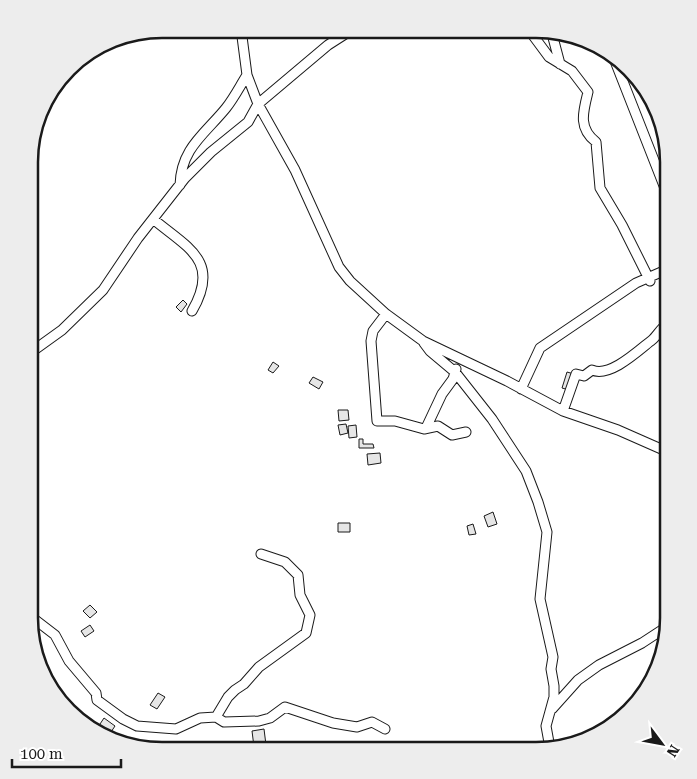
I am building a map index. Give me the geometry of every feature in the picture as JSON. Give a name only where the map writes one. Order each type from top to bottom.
[{"type":"street","points":[[242,38],[248,75],[258,104],[295,170],[339,267],[350,281],[386,314],[423,341],[521,388],[563,411],[618,430],[659,448]]},
{"type":"street","points":[[38,347],[62,330],[103,290],[153,219],[180,185],[211,152],[248,122],[258,104],[339,38]]},
{"type":"street","points":[[535,38],[549,57],[572,72],[588,92],[582,120],[588,136],[596,142],[600,188],[622,225],[649,279]]},
{"type":"street","points":[[553,39],[560,64]]},
{"type":"street","points":[[620,71],[659,173]]},
{"type":"street","points":[[180,185],[180,169],[188,153],[226,108],[248,75]]},
{"type":"street","points":[[153,219],[197,256],[203,269],[200,296],[192,311]]},
{"type":"street","points":[[521,388],[540,348],[636,283],[659,274]]},
{"type":"street","points":[[386,314],[372,331],[371,341],[377,421],[391,421],[419,429],[438,426],[452,436],[466,432]]},
{"type":"street","points":[[563,411],[576,374],[584,376],[592,370],[598,372],[612,368],[642,350],[659,332]]},
{"type":"street","points":[[423,341],[430,351],[455,372],[497,427],[526,471],[544,522],[547,532],[540,599],[552,657],[551,669],[554,697],[546,726],[549,740]]},
{"type":"street","points":[[426,428],[442,394],[454,379],[455,372],[462,360]]},
{"type":"street","points":[[216,717],[224,702],[235,690],[244,684],[269,658],[280,653],[302,636],[308,628],[310,615],[300,595],[298,575],[285,562],[261,554]]},
{"type":"street","points":[[38,622],[55,635],[69,661],[96,693],[97,700],[127,722],[137,726],[176,729],[200,718],[216,717],[224,722],[259,721],[270,718],[282,708],[289,707],[322,721],[357,726],[372,722],[385,729]]},
{"type":"street","points":[[550,711],[578,680],[599,665],[658,632]]},
{"type":"building","points":[[183,300],[187,304],[181,312],[176,307]]},
{"type":"building","points":[[273,362],[279,366],[273,373],[268,370]]},
{"type":"building","points":[[567,372],[574,374],[569,390],[562,388]]},
{"type":"building","points":[[313,377],[323,382],[319,389],[309,383]]},
{"type":"building","points":[[338,410],[348,410],[349,420],[339,421]]},
{"type":"building","points":[[346,424],[348,433],[340,435],[338,425]]},
{"type":"building","points":[[356,425],[357,437],[349,438],[348,426]]},
{"type":"building","points":[[359,439],[363,439],[363,444],[373,444],[374,448],[359,448]]},
{"type":"building","points":[[380,453],[381,463],[368,465],[367,454]]},
{"type":"building","points":[[493,512],[497,524],[488,527],[484,516]]},
{"type":"building","points":[[338,523],[350,523],[350,532],[338,532]]},
{"type":"building","points":[[473,524],[476,534],[469,535],[467,526]]},
{"type":"building","points":[[90,605],[97,612],[90,618],[83,611]]},
{"type":"building","points":[[90,625],[94,631],[85,637],[81,631]]},
{"type":"building","points":[[158,693],[165,697],[157,709],[150,705]]},
{"type":"building","points":[[104,718],[115,726],[112,731],[100,725]]},
{"type":"building","points":[[264,729],[266,741],[253,741],[252,731]]}]
